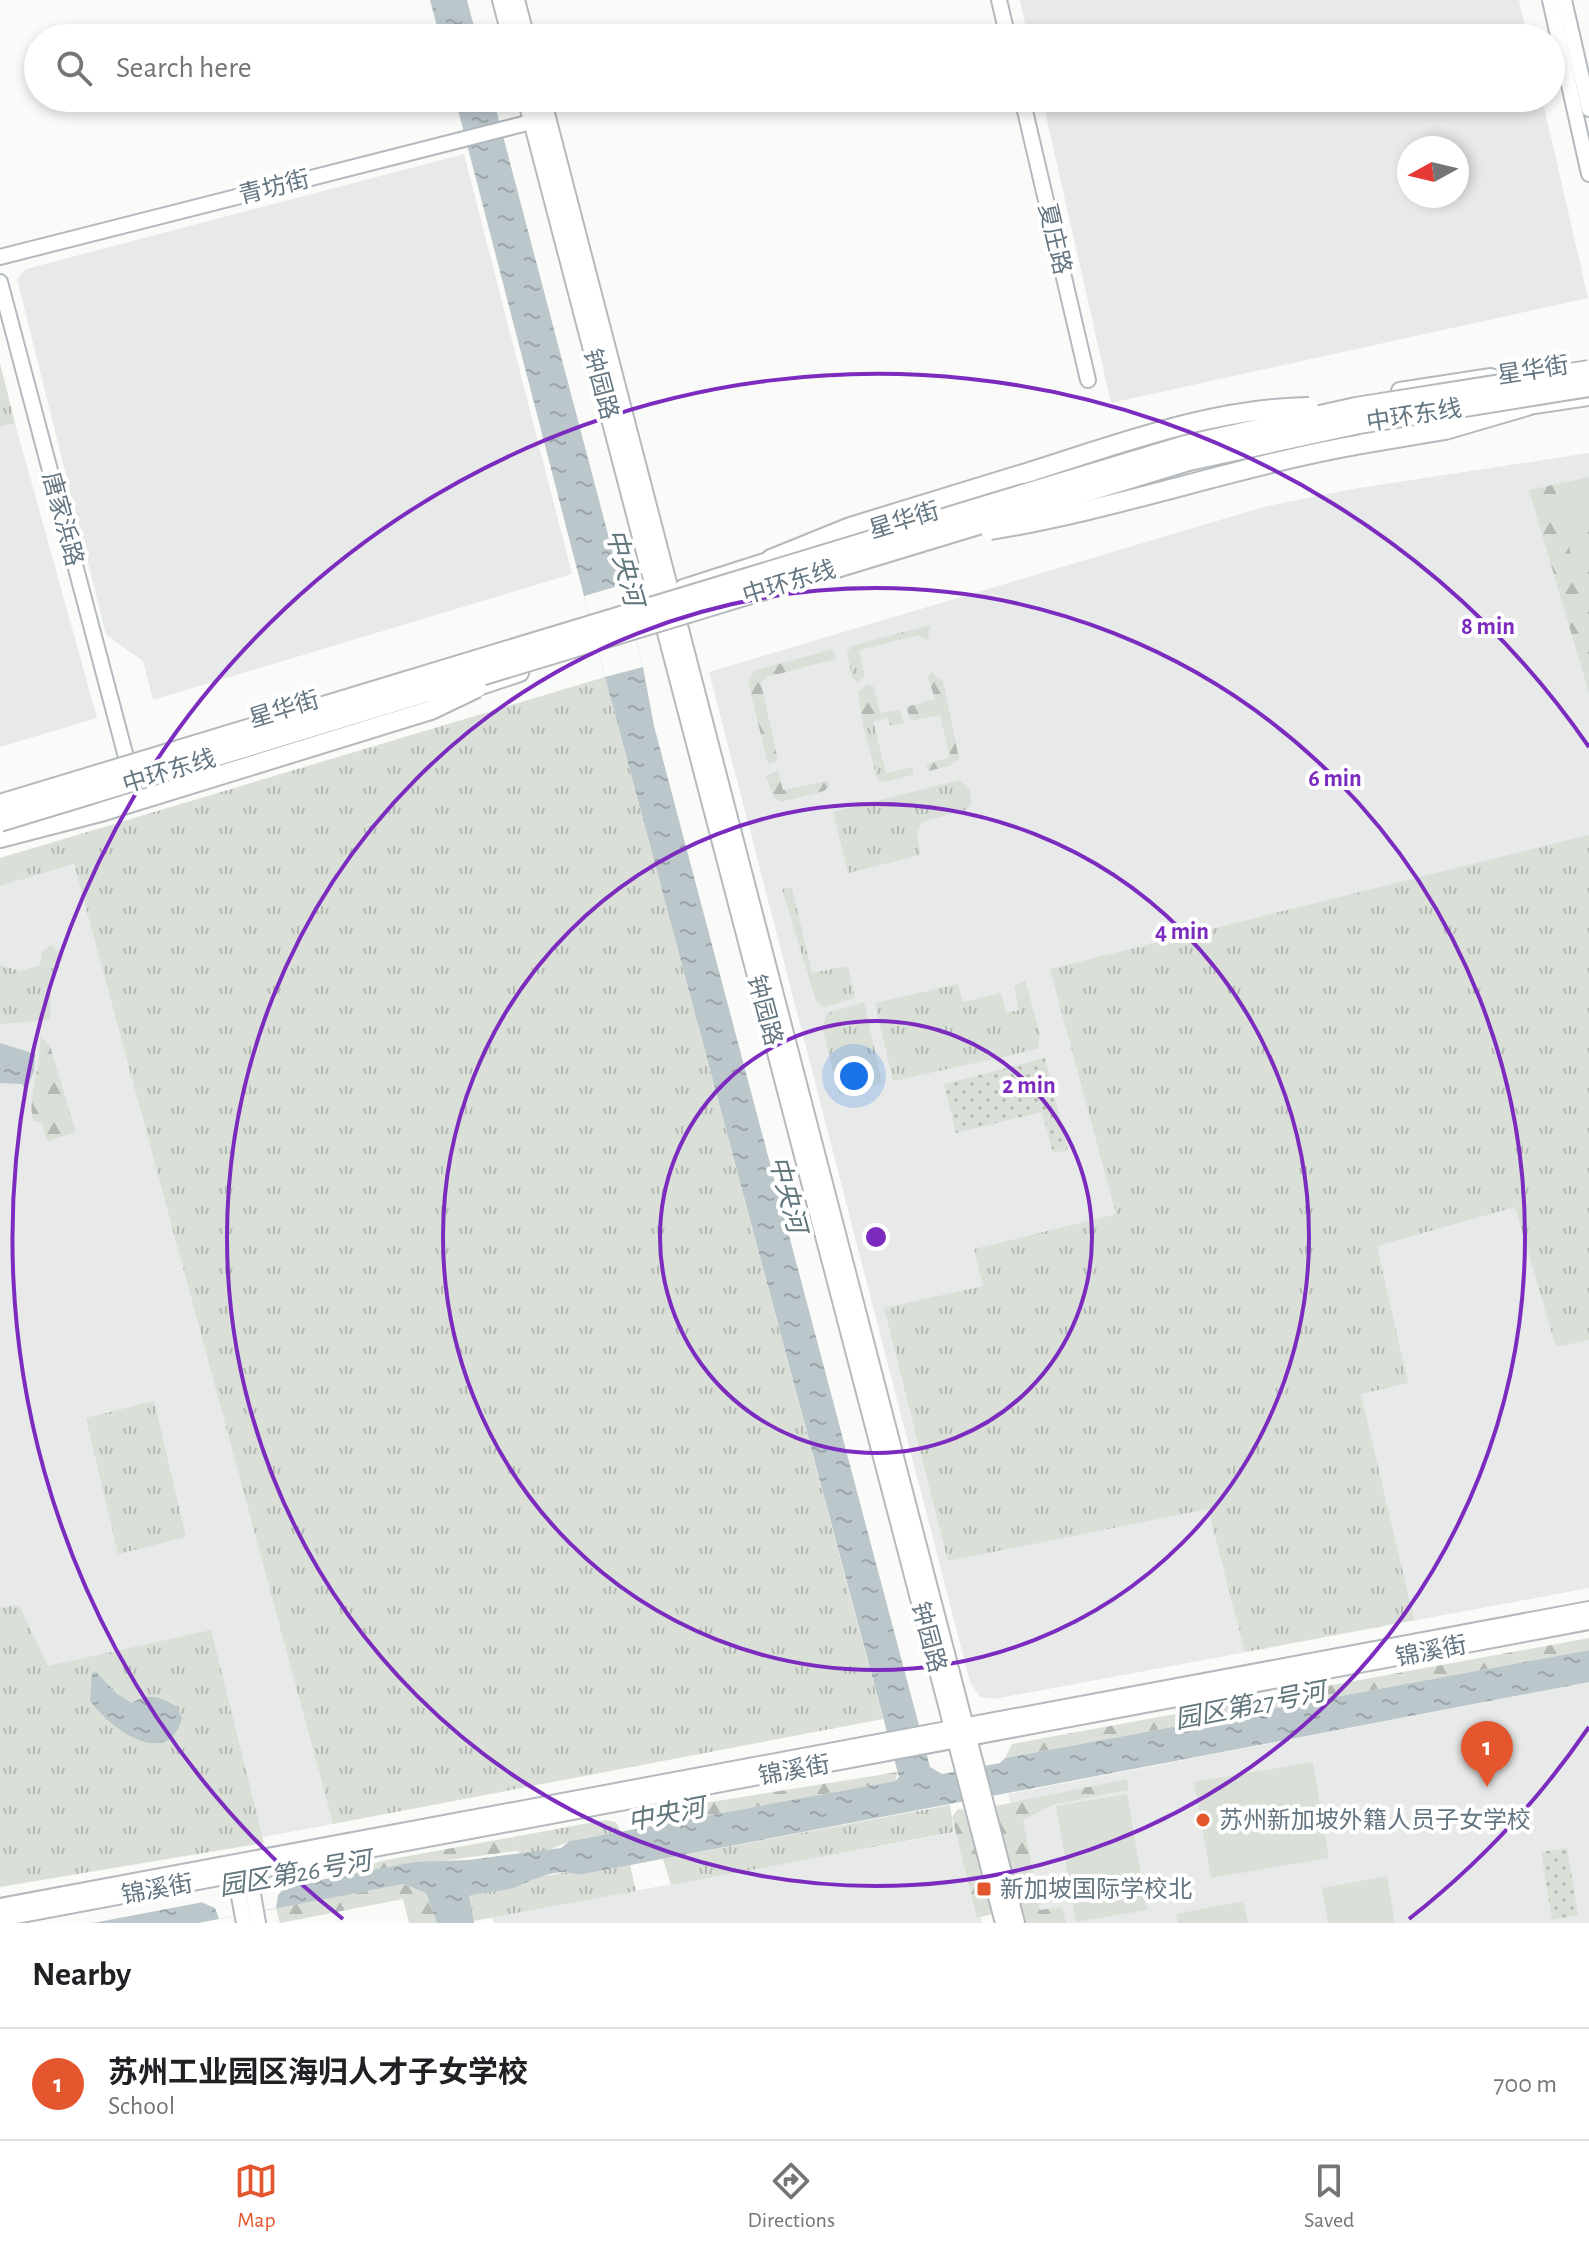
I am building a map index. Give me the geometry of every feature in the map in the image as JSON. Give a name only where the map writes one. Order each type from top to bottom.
[{"type":"highway","name":"中环东线","points":[[0,804],[1088,473],[1228,434],[1356,407],[1589,370]]},
{"type":"highway","name":"中环东线","points":[[0,822],[928,539],[1232,450],[1359,424],[1589,387]]},
{"type":"highway","points":[[928,539],[1017,525],[1236,470],[1445,430],[1527,406]]},
{"type":"highway","points":[[771,559],[850,527],[1223,417],[1281,407],[1356,407]]},
{"type":"highway","points":[[0,838],[104,811],[431,710],[528,663]]},
{"type":"main road","points":[[501,0],[507,24]]},
{"type":"main road","points":[[516,0],[522,24]]},
{"type":"main road","points":[[999,0],[1005,24]]},
{"type":"main road","points":[[1550,0],[1555,24]]},
{"type":"main road","points":[[1564,0],[1589,109]]},
{"type":"main road","points":[[1565,67],[1589,174]]},
{"type":"main road","name":"钟园路","points":[[535,112],[540,120],[673,625],[968,1767],[1016,1923]]},
{"type":"main road","name":"钟园路","points":[[540,120],[541,112]]},
{"type":"main road","name":"夏庄路","points":[[1025,112],[1088,380]]},
{"type":"main road","name":"青坊街","points":[[0,257],[540,120]]},
{"type":"main road","name":"唐家浜路","points":[[0,282],[126,757]]},
{"type":"main road","name":"星华街","points":[[0,795],[627,606],[771,559],[1226,424],[1435,385],[1589,362]]},
{"type":"main road","name":"星华街","points":[[0,831],[427,703],[635,636],[1234,461],[1589,397]]},
{"type":"main road","name":"锦溪街","points":[[0,1919],[241,1869],[926,1740],[1589,1609]]},
{"type":"main road","name":"锦溪街","points":[[961,1733],[1589,1622]]},
{"type":"main road","name":"钟园路","points":[[978,1804],[1004,1923]]},
{"type":"main road","points":[[241,1869],[250,1918]]},
{"type":"main road","name":"锦溪街","points":[[0,1906],[241,1869]]},
{"type":"shaded area","points":[[1020,0],[1519,0],[1525,24],[1025,24]]},
{"type":"shaded area","points":[[1045,112],[1545,112],[1588,298],[1111,403]]},
{"type":"shaded area","points":[[464,154],[572,574],[153,700],[143,661],[106,635],[17,279],[26,269]]},
{"type":"shaded area","points":[[15,423],[97,718],[0,747],[0,427]]},
{"type":"shaded area","points":[[1589,453],[1589,1588],[994,1699],[980,1697],[970,1682],[709,672],[1267,506],[1353,489]]},
{"type":"shaded area","points":[[74,864],[333,1824],[0,1886],[0,886]]},
{"type":"shaded area","name":"苏州新加坡外籍人员子女学校","points":[[1589,1682],[1589,1923],[1038,1923],[1008,1794]]},
{"type":"shaded area","points":[[957,1832],[982,1923],[494,1923],[492,1917]]},
{"type":"green space","points":[[0,363],[15,423],[0,427]]},
{"type":"green space","points":[[1589,477],[1589,693],[1529,490]]},
{"type":"green space","points":[[1589,477],[1589,529],[1567,535],[1554,486]]},
{"type":"green space","points":[[1584,538],[1589,569],[1574,572],[1568,541]]},
{"type":"green space","points":[[931,625],[927,641],[919,635],[859,650],[865,677],[857,682],[852,677],[847,653],[851,646]]},
{"type":"green space","points":[[833,649],[836,659],[767,677],[761,683],[778,761],[768,764],[748,681],[754,671]]},
{"type":"green space","points":[[931,672],[943,681],[959,759],[950,766],[928,771],[926,764],[950,757],[940,715],[911,721],[906,707],[935,699],[928,677]]},
{"type":"green space","points":[[605,677],[883,1719],[333,1824],[74,864],[0,886],[0,858]]},
{"type":"green space","points":[[868,684],[874,687],[880,713],[900,710],[904,724],[890,725],[888,717],[863,725],[858,692]]},
{"type":"green space","points":[[873,720],[886,773],[913,767],[913,775],[884,782],[877,779],[863,725]]},
{"type":"green space","points":[[778,770],[783,790],[827,781],[830,785],[824,791],[781,802],[774,797],[766,776]]},
{"type":"green space","points":[[959,780],[970,790],[971,804],[966,810],[921,822],[917,836],[921,855],[848,873],[833,812]]},
{"type":"green space","points":[[1589,835],[1589,1340],[1556,1347],[1515,1207],[1377,1246],[1408,1383],[1361,1394],[1414,1620],[1245,1652],[1208,1509],[948,1561],[884,1308],[983,1286],[974,1249],[1116,1214],[1050,969]]},
{"type":"green space","points":[[792,888],[812,973],[848,966],[855,998],[824,1007],[816,1001],[782,889]]},
{"type":"green space","points":[[51,945],[64,956],[51,984],[50,1020],[0,1024],[0,965],[21,971],[40,965],[42,952]]},
{"type":"green space","points":[[1025,980],[1040,1034],[1038,1049],[893,1081],[875,1003],[958,984],[963,1002],[1001,993],[1006,1013],[1019,1010],[1014,987]]},
{"type":"green space","points":[[864,1002],[882,1083],[839,1095],[822,1026],[828,1013]]},
{"type":"green space","points":[[40,1035],[50,1046],[76,1132],[47,1141],[42,1123],[33,1121],[32,1110]]},
{"type":"green space","points":[[1045,1058],[1068,1150],[1053,1153],[1042,1112],[956,1133],[944,1084]]},
{"type":"green space","points":[[154,1401],[186,1537],[118,1554],[86,1418]]},
{"type":"green space","points":[[19,1605],[48,1666],[211,1630],[264,1843],[0,1887],[0,1608]]},
{"type":"green space","points":[[1589,1638],[1589,1650],[1005,1758],[1012,1744]]},
{"type":"green space","points":[[1313,1762],[1329,1858],[1211,1878],[1194,1782]]},
{"type":"green space","points":[[898,1772],[895,1781],[653,1826],[653,1817],[661,1810]]},
{"type":"green space","points":[[1127,1779],[1128,1790],[1052,1805],[1023,1820],[1040,1910],[1062,1907],[1066,1923],[1016,1923],[986,1808]]},
{"type":"green space","points":[[1127,1794],[1147,1910],[1076,1922],[1056,1806]]},
{"type":"green space","points":[[950,1805],[954,1832],[671,1885],[663,1859]]},
{"type":"green space","points":[[958,1809],[967,1810],[990,1894],[992,1914],[977,1918],[952,1817]]},
{"type":"green space","points":[[605,1820],[616,1822],[621,1832],[576,1840],[539,1853],[516,1851],[513,1837]]},
{"type":"green space","points":[[513,1837],[516,1851],[317,1878],[345,1874],[381,1861]]},
{"type":"green space","points":[[1567,1848],[1578,1915],[1552,1920],[1541,1852]]},
{"type":"green space","points":[[630,1865],[636,1891],[473,1921],[467,1899],[472,1894],[522,1885],[539,1877],[569,1872],[578,1875]]},
{"type":"green space","points":[[1387,1876],[1395,1923],[1328,1923],[1322,1888]]},
{"type":"green space","points":[[404,1884],[426,1893],[437,1923],[409,1923],[403,1899],[280,1923],[276,1908]]},
{"type":"green space","points":[[1243,1901],[1248,1923],[1178,1923],[1176,1914]]},
{"type":"water","points":[[430,0],[467,0],[473,24],[436,24]]},
{"type":"water","points":[[459,112],[497,112],[643,667],[654,726],[930,1767],[942,1774],[1000,1763],[1005,1758],[1589,1650],[1589,1682],[578,1875],[563,1872],[548,1874],[515,1887],[469,1896],[474,1923],[437,1923],[426,1893],[404,1884],[198,1923],[93,1923],[415,1862],[468,1860],[561,1848],[570,1841],[895,1781],[899,1777],[605,677]]},
{"type":"water","points":[[0,1043],[35,1054],[34,1071],[26,1091],[22,1084],[0,1083]]},
{"type":"water","points":[[96,1672],[117,1694],[132,1703],[154,1697],[177,1707],[182,1718],[175,1734],[164,1742],[151,1743],[123,1732],[110,1722],[90,1700],[92,1673]]},
{"type":"pier","points":[[620,582],[643,667],[605,677],[584,596],[615,587]]},
{"type":"pier","points":[[287,1885],[278,1895],[276,1908],[219,1919],[215,1908],[199,1901]]},
{"type":"place","name":"苏州工业园区海归人才子女学校","points":[[1487,1787]]},
{"type":"place","name":"苏州新加坡外籍人员子女学校","points":[[1203,1820]]},
{"type":"place","name":"新加坡国际学校北","points":[[984,1889]]},
{"type":"water label","name":"中央河","points":[[625,567]]},
{"type":"water label","name":"中央河","points":[[788,1194]]},
{"type":"water label","name":"园区第27号河","points":[[1250,1705]]},
{"type":"water label","name":"中央河","points":[[666,1814]]},
{"type":"water label","name":"园区第26号河","points":[[295,1873]]}]
